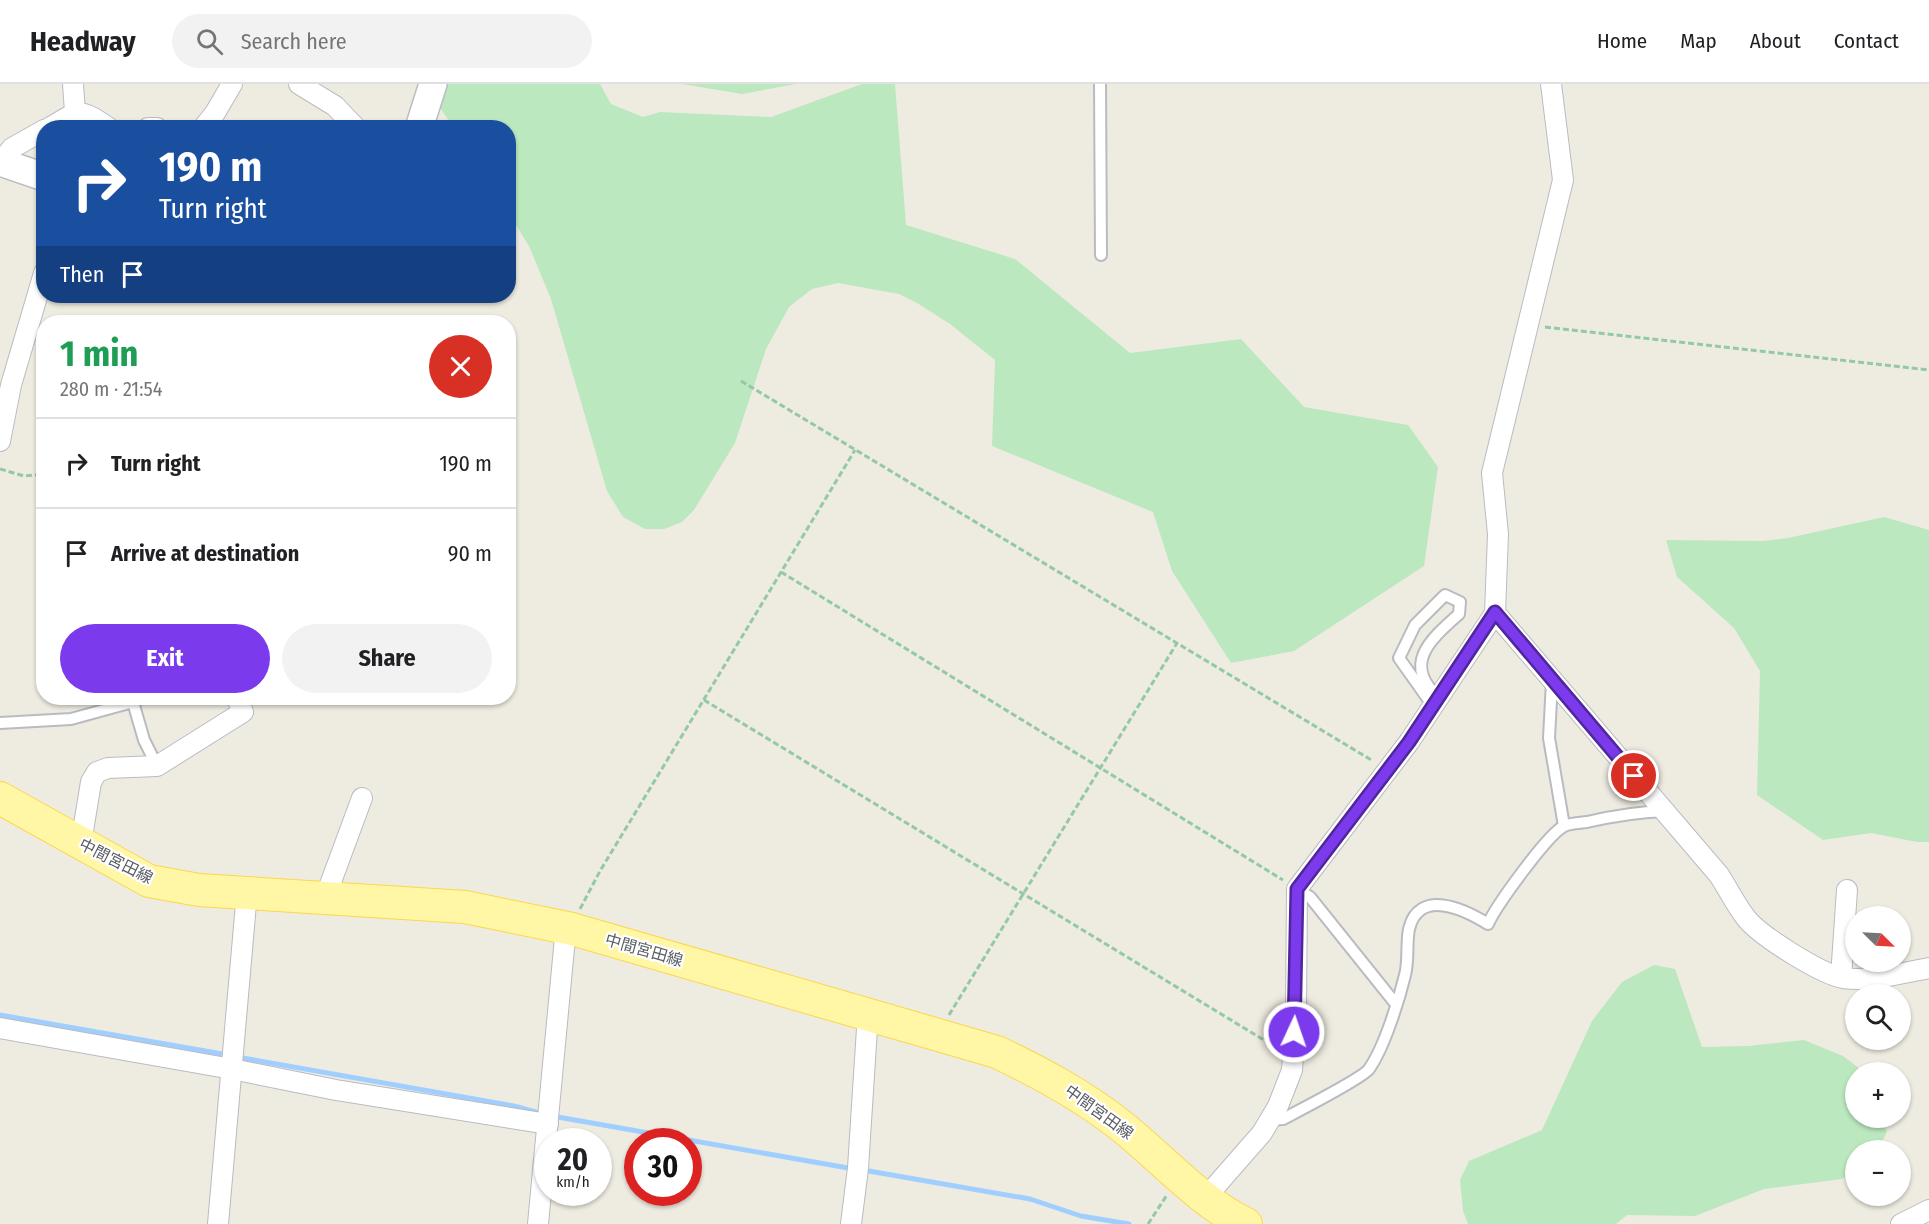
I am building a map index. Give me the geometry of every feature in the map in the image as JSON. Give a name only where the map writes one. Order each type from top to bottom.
[{"type":"main road","points":[[422,120],[433,84]]},
{"type":"main road","points":[[0,162],[36,174]]},
{"type":"main road","name":"中間宮田線","points":[[0,798],[149,881],[199,890],[465,907],[569,928],[997,1052],[1045,1075],[1085,1099],[1121,1126],[1180,1177],[1246,1224]]},
{"type":"street","points":[[73,84],[75,112]]},
{"type":"street","points":[[209,120],[232,84]]},
{"type":"street","points":[[299,84],[335,106],[348,120]]},
{"type":"street","points":[[1206,1197],[1262,1133],[1278,1106],[1292,1070],[1296,1010],[1297,889],[1436,702],[1495,612],[1498,534],[1492,473],[1563,180],[1551,84]]},
{"type":"street","points":[[62,120],[75,112],[87,112],[98,120]]},
{"type":"street","points":[[0,162],[12,148],[36,134]]},
{"type":"street","points":[[0,441],[11,385],[36,300]]},
{"type":"street","points":[[1495,612],[1719,875],[1747,920],[1769,938],[1807,963],[1841,977],[1870,979],[1929,968]]},
{"type":"street","points":[[81,843],[91,782],[97,772],[108,768],[157,765],[243,712],[240,705]]},
{"type":"street","points":[[325,898],[362,798]]},
{"type":"street","points":[[1841,977],[1847,890]]},
{"type":"street","points":[[218,1224],[247,892]]},
{"type":"street","points":[[538,1224],[569,928]]},
{"type":"street","points":[[851,1224],[858,1168],[868,1013]]},
{"type":"street","points":[[0,1028],[336,1090],[548,1124]]},
{"type":"street","points":[[1901,1224],[1929,1210]]},
{"type":"lane","points":[[1100,84],[1101,255]]},
{"type":"lane","points":[[1445,595],[1460,602],[1459,614],[1431,638],[1422,658],[1423,677],[1436,702],[1399,658],[1415,625],[1445,595]]},
{"type":"lane","points":[[1552,679],[1549,738],[1564,826]]},
{"type":"lane","points":[[0,723],[71,719],[120,705]]},
{"type":"lane","points":[[138,705],[144,740],[157,765]]},
{"type":"lane","points":[[1269,1120],[1283,1119],[1368,1071],[1381,1049],[1406,973],[1409,931],[1414,915],[1421,909],[1442,904],[1469,913],[1488,924],[1492,914],[1516,881],[1551,837],[1564,826],[1630,812],[1664,811]]},
{"type":"lane","points":[[1297,889],[1310,897],[1395,1003]]},
{"type":"path","points":[[1528,326],[1929,370]]},
{"type":"path","points":[[741,381],[1387,770]]},
{"type":"path","points":[[569,928],[600,871],[855,450]]},
{"type":"path","points":[[0,469],[24,476],[36,475]]},
{"type":"path","points":[[781,572],[1297,889]]},
{"type":"path","points":[[938,1034],[1177,643]]},
{"type":"path","points":[[704,700],[1281,1051],[1293,1054]]},
{"type":"path","points":[[1148,1224],[1180,1177]]},
{"type":"green space","points":[[424,84],[600,84],[611,104],[643,117],[660,112],[771,117],[862,84],[895,84],[906,225],[1015,259],[1130,353],[1241,339],[1304,407],[1408,425],[1438,467],[1424,566],[1294,651],[1231,663],[1172,571],[1153,512],[992,446],[995,360],[950,324],[899,294],[838,283],[812,289],[789,307],[766,349],[735,443],[694,510],[682,522],[664,529],[645,529],[623,517],[607,491],[551,299],[529,246],[516,225],[516,120],[448,120]]},
{"type":"green space","points":[[682,84],[796,84],[742,94]]},
{"type":"green space","points":[[1884,517],[1929,530],[1929,842],[1917,842],[1871,833],[1823,840],[1757,795],[1760,671],[1734,628],[1677,577],[1666,540],[1763,541],[1788,538]]},
{"type":"green space","points":[[1654,965],[1675,969],[1702,1047],[1748,1046],[1804,1040],[1843,1056],[1851,1062],[1845,1062],[1845,1128],[1886,1128],[1887,1132],[1883,1140],[1845,1140],[1845,1177],[1842,1179],[1764,1189],[1695,1216],[1627,1215],[1616,1224],[1468,1224],[1463,1211],[1460,1180],[1469,1161],[1542,1130],[1592,1021],[1622,982]]},
{"type":"waterway","points":[[0,1015],[228,1055]]},
{"type":"waterway","points":[[237,1057],[514,1106],[543,1114]]},
{"type":"waterway","points":[[552,1116],[854,1169]]},
{"type":"waterway","points":[[863,1170],[1030,1199],[1081,1216],[1129,1224]]},
{"type":"route","points":[[1294,1032],[1297,889],[1409,742],[1480,638],[1495,612],[1634,776]]}]
